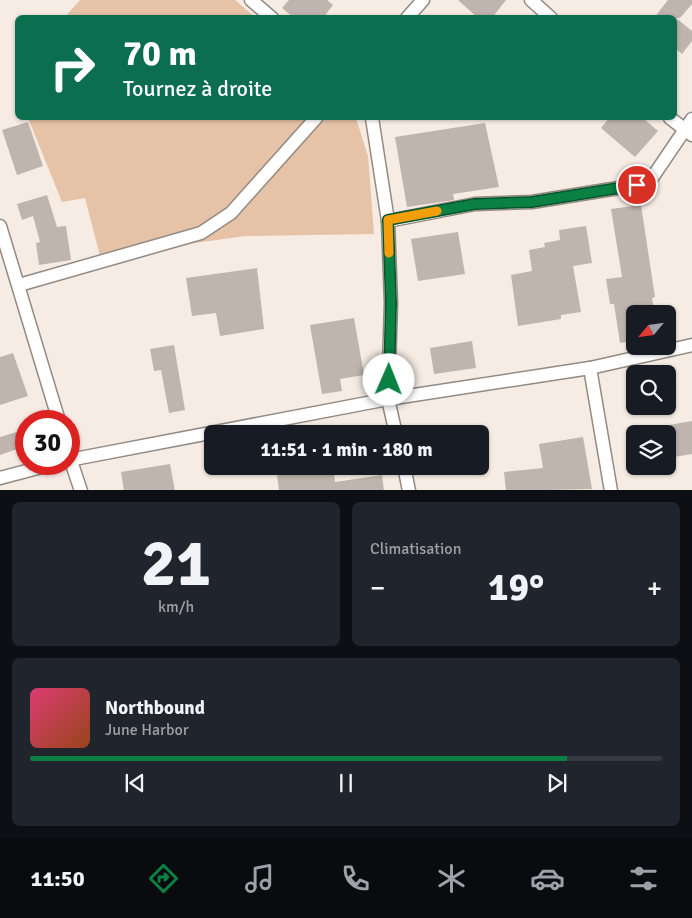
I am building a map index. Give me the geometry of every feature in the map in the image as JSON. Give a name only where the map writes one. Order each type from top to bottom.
[{"type":"street","points":[[251,0],[268,15]]},
{"type":"street","points":[[410,15],[423,0]]},
{"type":"street","points":[[532,0],[549,15]]},
{"type":"street","points":[[388,220],[475,204],[532,202],[637,185],[652,178],[688,132],[692,119]]},
{"type":"street","points":[[19,285],[201,232],[232,213],[314,120]]},
{"type":"street","points":[[372,120],[388,220],[391,303],[388,399],[394,425]]},
{"type":"street","points":[[673,120],[688,132]]},
{"type":"street","points":[[0,226],[56,410]]},
{"type":"street","points":[[80,456],[388,399],[590,368],[692,345]]},
{"type":"street","points":[[590,368],[611,490]]},
{"type":"street","points":[[0,478],[15,474]]},
{"type":"street","points":[[75,475],[81,490]]},
{"type":"street","points":[[406,475],[410,490]]},
{"type":"shaded area","points":[[80,0],[235,0],[253,15],[67,15]]},
{"type":"shaded area","points":[[29,120],[357,120],[368,156],[374,234],[246,236],[100,256],[85,198],[62,202]]},
{"type":"building","points":[[289,0],[327,0],[333,5],[325,15],[290,15],[282,8]]},
{"type":"building","points":[[458,0],[506,0],[494,15],[475,15]]},
{"type":"building","points":[[668,0],[692,0],[692,4],[680,18],[677,18],[677,15],[656,15]]},
{"type":"building","points":[[677,19],[692,31],[692,41],[682,54],[677,50]]},
{"type":"building","points":[[607,120],[645,120],[658,131],[635,157],[601,128]]},
{"type":"building","points":[[28,122],[43,166],[17,175],[2,130]]},
{"type":"building","points":[[485,123],[499,187],[453,194],[454,200],[407,207],[395,137]]},
{"type":"building","points":[[47,195],[57,227],[66,226],[71,260],[39,265],[36,243],[40,242],[33,216],[22,220],[17,204]]},
{"type":"building","points":[[641,205],[655,297],[652,298],[653,305],[626,305],[626,342],[620,343],[614,304],[610,304],[606,279],[622,277],[611,209]]},
{"type":"building","points":[[586,226],[592,263],[573,266],[581,312],[561,315],[561,319],[518,326],[511,275],[532,271],[529,250],[545,247],[544,243],[560,240],[559,230]]},
{"type":"building","points":[[458,232],[465,274],[418,281],[411,239]]},
{"type":"building","points":[[257,268],[264,329],[220,336],[216,313],[192,316],[186,278]]},
{"type":"building","points":[[354,318],[364,375],[340,379],[342,391],[322,394],[310,325]]},
{"type":"building","points":[[472,341],[476,368],[434,374],[430,348]]},
{"type":"building","points":[[174,345],[185,410],[169,413],[161,370],[154,371],[150,349]]},
{"type":"building","points":[[13,353],[28,396],[0,405],[0,357]]},
{"type":"building","points":[[692,421],[692,454],[676,457],[676,425],[669,425]]},
{"type":"building","points":[[15,432],[15,450],[0,455],[0,437]]},
{"type":"building","points":[[583,437],[592,489],[506,490],[504,472],[543,468],[539,444]]},
{"type":"building","points":[[170,464],[175,490],[124,490],[121,472]]},
{"type":"building","points":[[277,475],[334,475],[335,482],[382,475],[384,490],[279,490]]},
{"type":"slow traffic","points":[[389,253],[388,220],[437,211]]},
{"type":"route","points":[[389,380],[391,303],[388,220],[475,204],[532,202],[637,185]]}]
